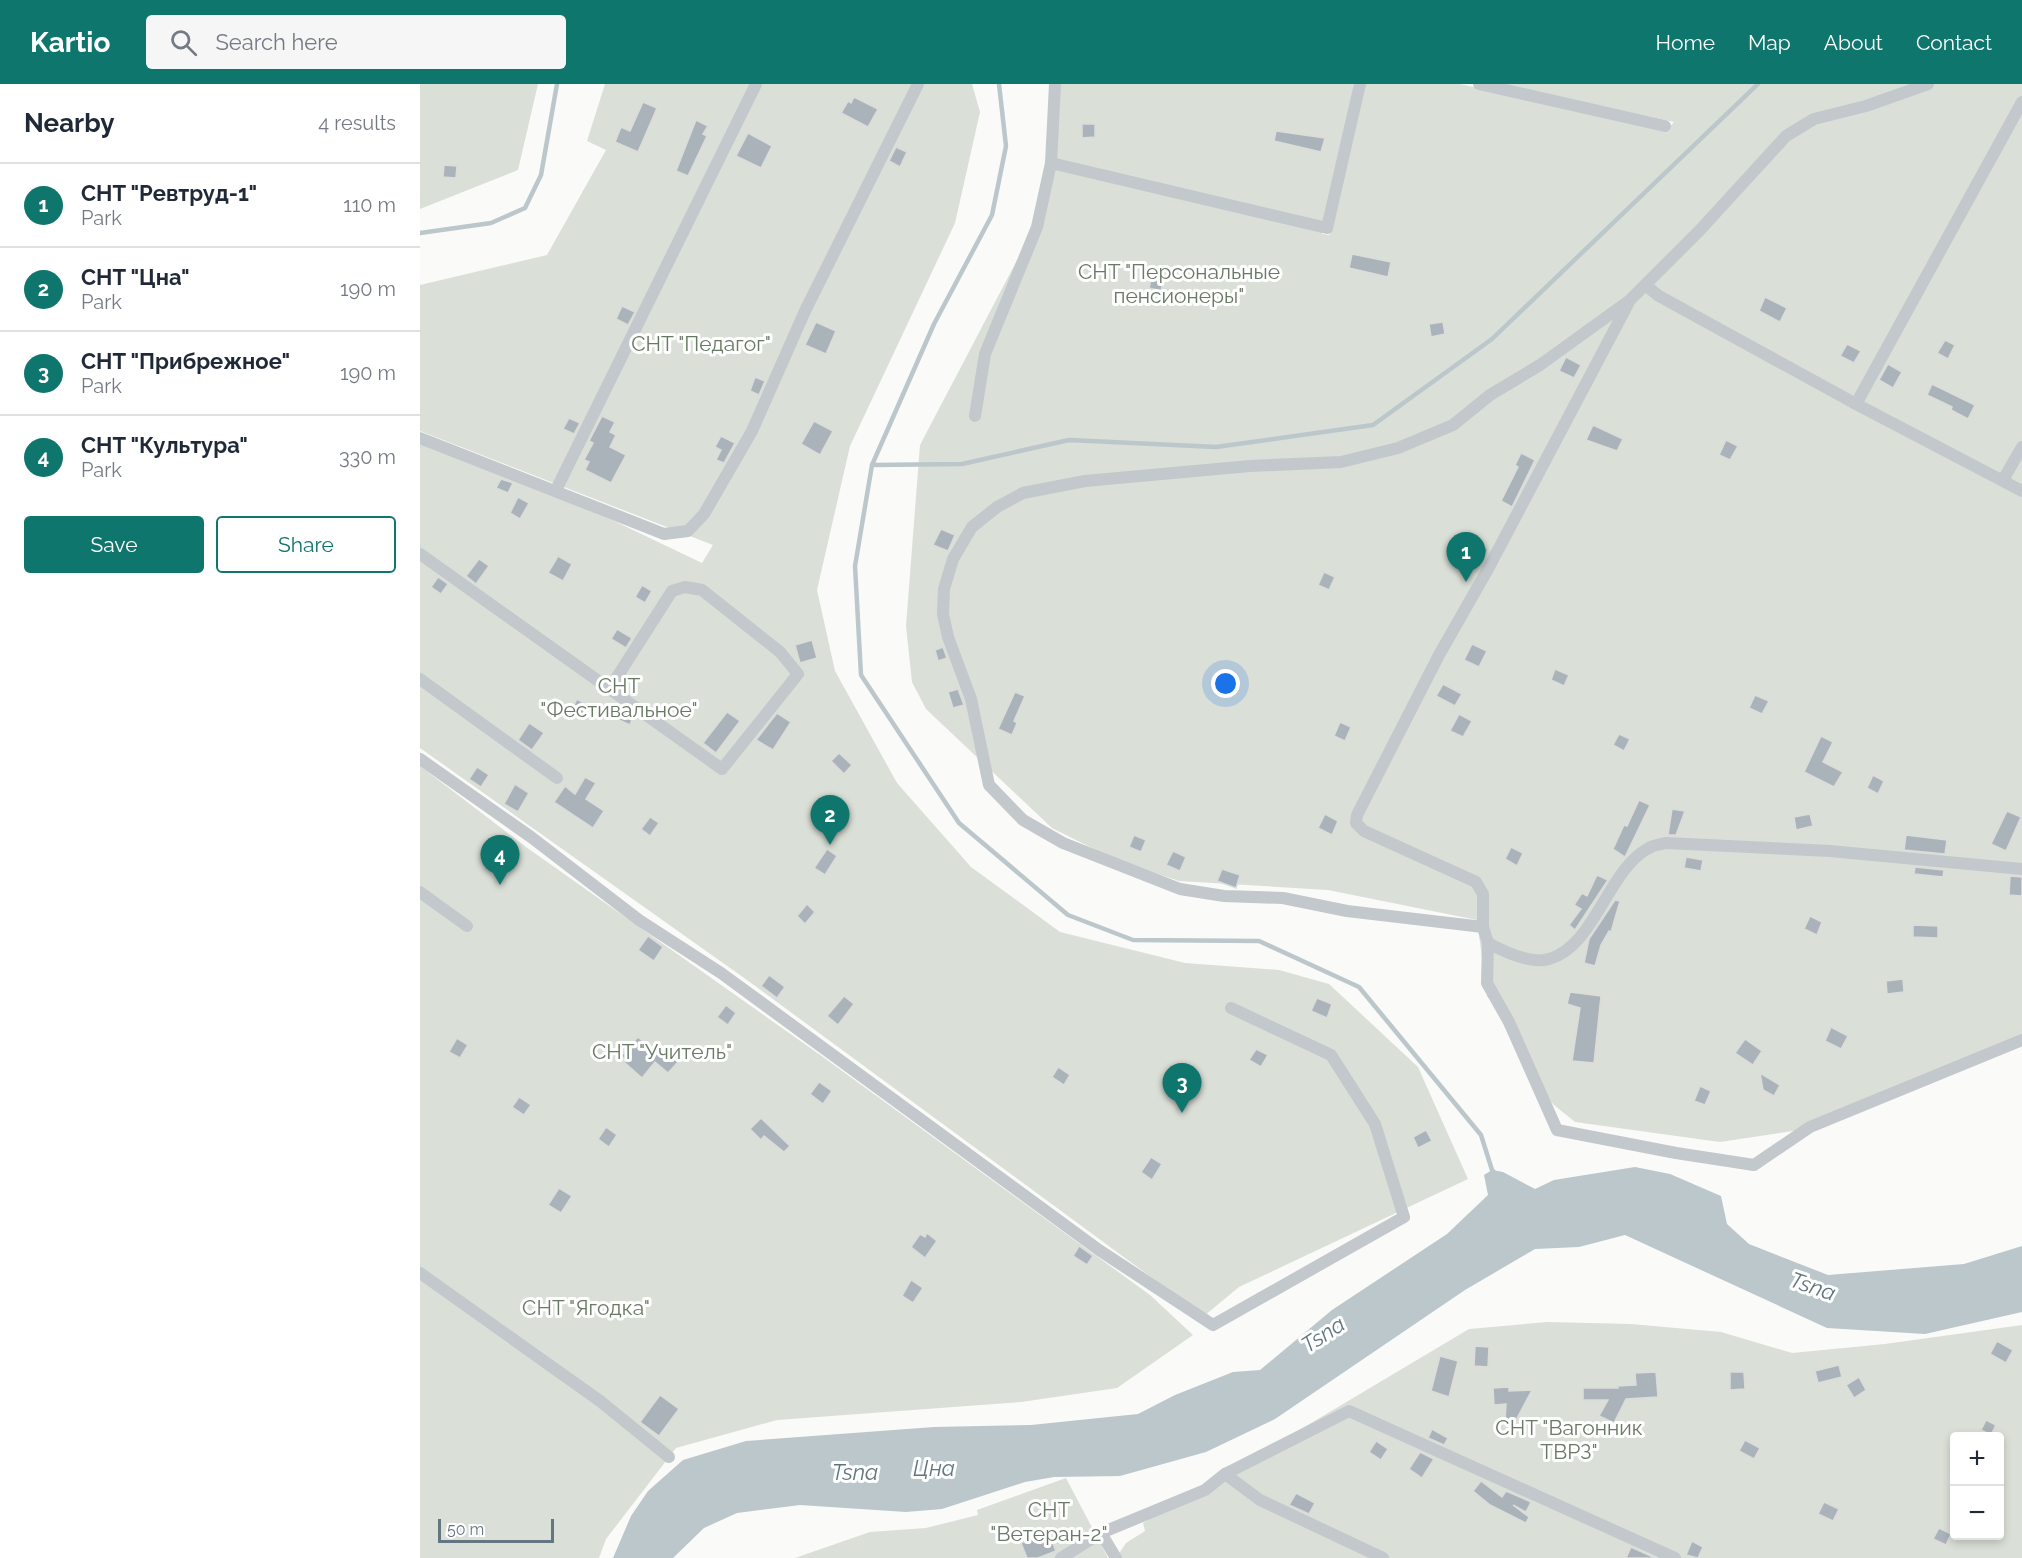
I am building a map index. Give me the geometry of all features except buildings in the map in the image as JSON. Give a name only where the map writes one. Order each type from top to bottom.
[{"type":"street","points":[[555,490],[756,84]]},
{"type":"street","points":[[420,438],[664,534],[681,534],[697,524],[752,431],[805,311],[918,84]]},
{"type":"street","points":[[975,416],[985,354],[1037,227],[1051,164],[1055,84]]},
{"type":"street","points":[[1051,164],[1327,228],[1360,84]]},
{"type":"street","points":[[1479,84],[1665,126]]},
{"type":"street","points":[[1483,927],[1347,911],[1283,897],[1224,896],[1180,889],[1063,843],[1023,820],[990,784],[971,699],[948,637],[943,614],[944,589],[953,560],[972,527],[997,507],[1023,494],[1085,480],[1250,466],[1341,462],[1398,448],[1453,425],[1490,395],[1540,364],[1630,300],[1786,136],[1814,118],[1866,106],[1928,84]]},
{"type":"street","points":[[1856,404],[2022,102]]},
{"type":"street","points":[[1645,285],[1695,317],[2022,491]]},
{"type":"street","points":[[1630,300],[1488,569],[1439,654],[1357,814],[1356,824],[1364,831],[1476,882],[1483,894],[1483,927],[1488,943],[1487,983],[1509,1022],[1557,1130],[1676,1153],[1754,1165],[1810,1127],[2022,1040]]},
{"type":"street","points":[[2003,480],[2022,447]]},
{"type":"street","points":[[420,554],[722,769],[798,674],[780,652],[702,590],[685,586],[672,591],[609,688]]},
{"type":"street","points":[[420,680],[556,778]]},
{"type":"street","points":[[420,759],[531,837],[582,879],[639,920],[722,973],[1099,1250],[1213,1325],[1404,1217],[1375,1124],[1331,1055],[1231,1008]]},
{"type":"street","points":[[1488,943],[1506,952],[1541,961],[1557,956],[1569,947],[1583,931],[1633,860],[1649,847],[1666,843],[1794,849],[2022,869]]},
{"type":"street","points":[[420,892],[467,926]]},
{"type":"street","points":[[420,1273],[600,1401],[669,1457]]},
{"type":"street","points":[[1061,1558],[1101,1533],[1205,1490],[1225,1474],[1349,1411],[1675,1558]]},
{"type":"street","points":[[1225,1474],[1260,1500],[1383,1558]]},
{"type":"street","points":[[1101,1533],[1116,1558]]},
{"type":"green space","points":[[420,84],[538,84],[518,170],[420,209]]},
{"type":"green space","points":[[605,84],[972,84],[980,112],[955,223],[850,446],[817,590],[835,671],[897,783],[971,867],[1060,932],[1185,963],[1279,970],[1329,984],[1418,1067],[1468,1179],[1239,1287],[1204,1316],[747,980],[420,748],[420,442],[612,520],[702,563],[713,545],[420,431],[420,285],[547,255],[606,150],[587,141]]},
{"type":"green space","name":"СНТ \"Персональные пенсионеры\"","points":[[1060,84],[1354,84],[1322,234],[1329,235],[1363,84],[1460,84],[1667,130],[1674,122],[1501,84],[2022,84],[2022,1039],[1799,1130],[1720,1142],[1575,1122],[1554,1105],[1534,1082],[1517,1033],[1487,996],[1477,920],[1328,890],[1179,881],[1114,859],[1052,828],[926,709],[912,682],[906,626],[920,445],[1025,245],[1031,246]]},
{"type":"green space","points":[[420,766],[526,847],[823,1057],[1150,1295],[1193,1335],[1117,1388],[1021,1402],[777,1420],[676,1448],[606,1539],[599,1558],[420,1558]]},
{"type":"green space","name":"СНТ \"Вагонник ТВРЗ\"","points":[[1547,1322],[1631,1324],[1721,1332],[1792,1353],[1885,1344],[2022,1325],[2022,1558],[1116,1558],[1126,1543],[1145,1531],[1143,1523],[1469,1329]]},
{"type":"green space","name":"СНТ \"Ветеран-2\"","points":[[1066,1478],[1108,1558],[795,1558],[870,1532],[926,1528],[978,1515],[977,1510]]},
{"type":"water","name":"Цна","points":[[1635,1167],[1670,1174],[1721,1196],[1727,1224],[1749,1244],[1828,1275],[1964,1264],[2022,1246],[2022,1312],[1925,1334],[1827,1328],[1625,1235],[1579,1247],[1535,1249],[1465,1290],[1275,1419],[1206,1452],[1120,1476],[1054,1477],[1025,1482],[942,1509],[906,1512],[800,1505],[737,1513],[704,1528],[673,1558],[613,1558],[631,1516],[648,1491],[683,1460],[746,1441],[934,1427],[1031,1425],[1138,1414],[1175,1395],[1233,1372],[1260,1370],[1332,1310],[1447,1234],[1488,1195],[1484,1175],[1492,1170],[1503,1172],[1535,1189],[1554,1180]]},
{"type":"waterway","points":[[420,233],[491,223],[525,208],[541,175],[557,84]]},
{"type":"waterway","points":[[999,84],[1006,146],[992,215],[934,324],[872,465],[855,566],[861,675],[959,823],[1068,915],[1133,940],[1259,941],[1359,987],[1481,1135],[1492,1170],[1496,1174]]},
{"type":"waterway","points":[[872,465],[962,464],[1069,440],[1216,447],[1373,425],[1492,339],[1758,84]]},
{"type":"place","name":"СНТ \"Ревтруд-1\"","points":[[1466,582]]},
{"type":"place","name":"СНТ \"Цна\"","points":[[830,845]]},
{"type":"place","name":"СНТ \"Культура\"","points":[[500,885]]},
{"type":"place","name":"СНТ \"Прибрежное\"","points":[[1182,1113]]},
{"type":"park label","name":"СНТ \"Педагог\"","points":[[701,344]]},
{"type":"park label","name":"СНТ \"Фестивальное\"","points":[[619,698]]},
{"type":"park label","name":"СНТ \"Учитель\"","points":[[662,1052]]},
{"type":"park label","name":"СНТ \"Ягодка\"","points":[[586,1308]]},
{"type":"water label","name":"Tsna","points":[[1813,1286]]},
{"type":"water label","name":"Tsna","points":[[1323,1334]]},
{"type":"water label","name":"Tsna","points":[[855,1472]]}]
